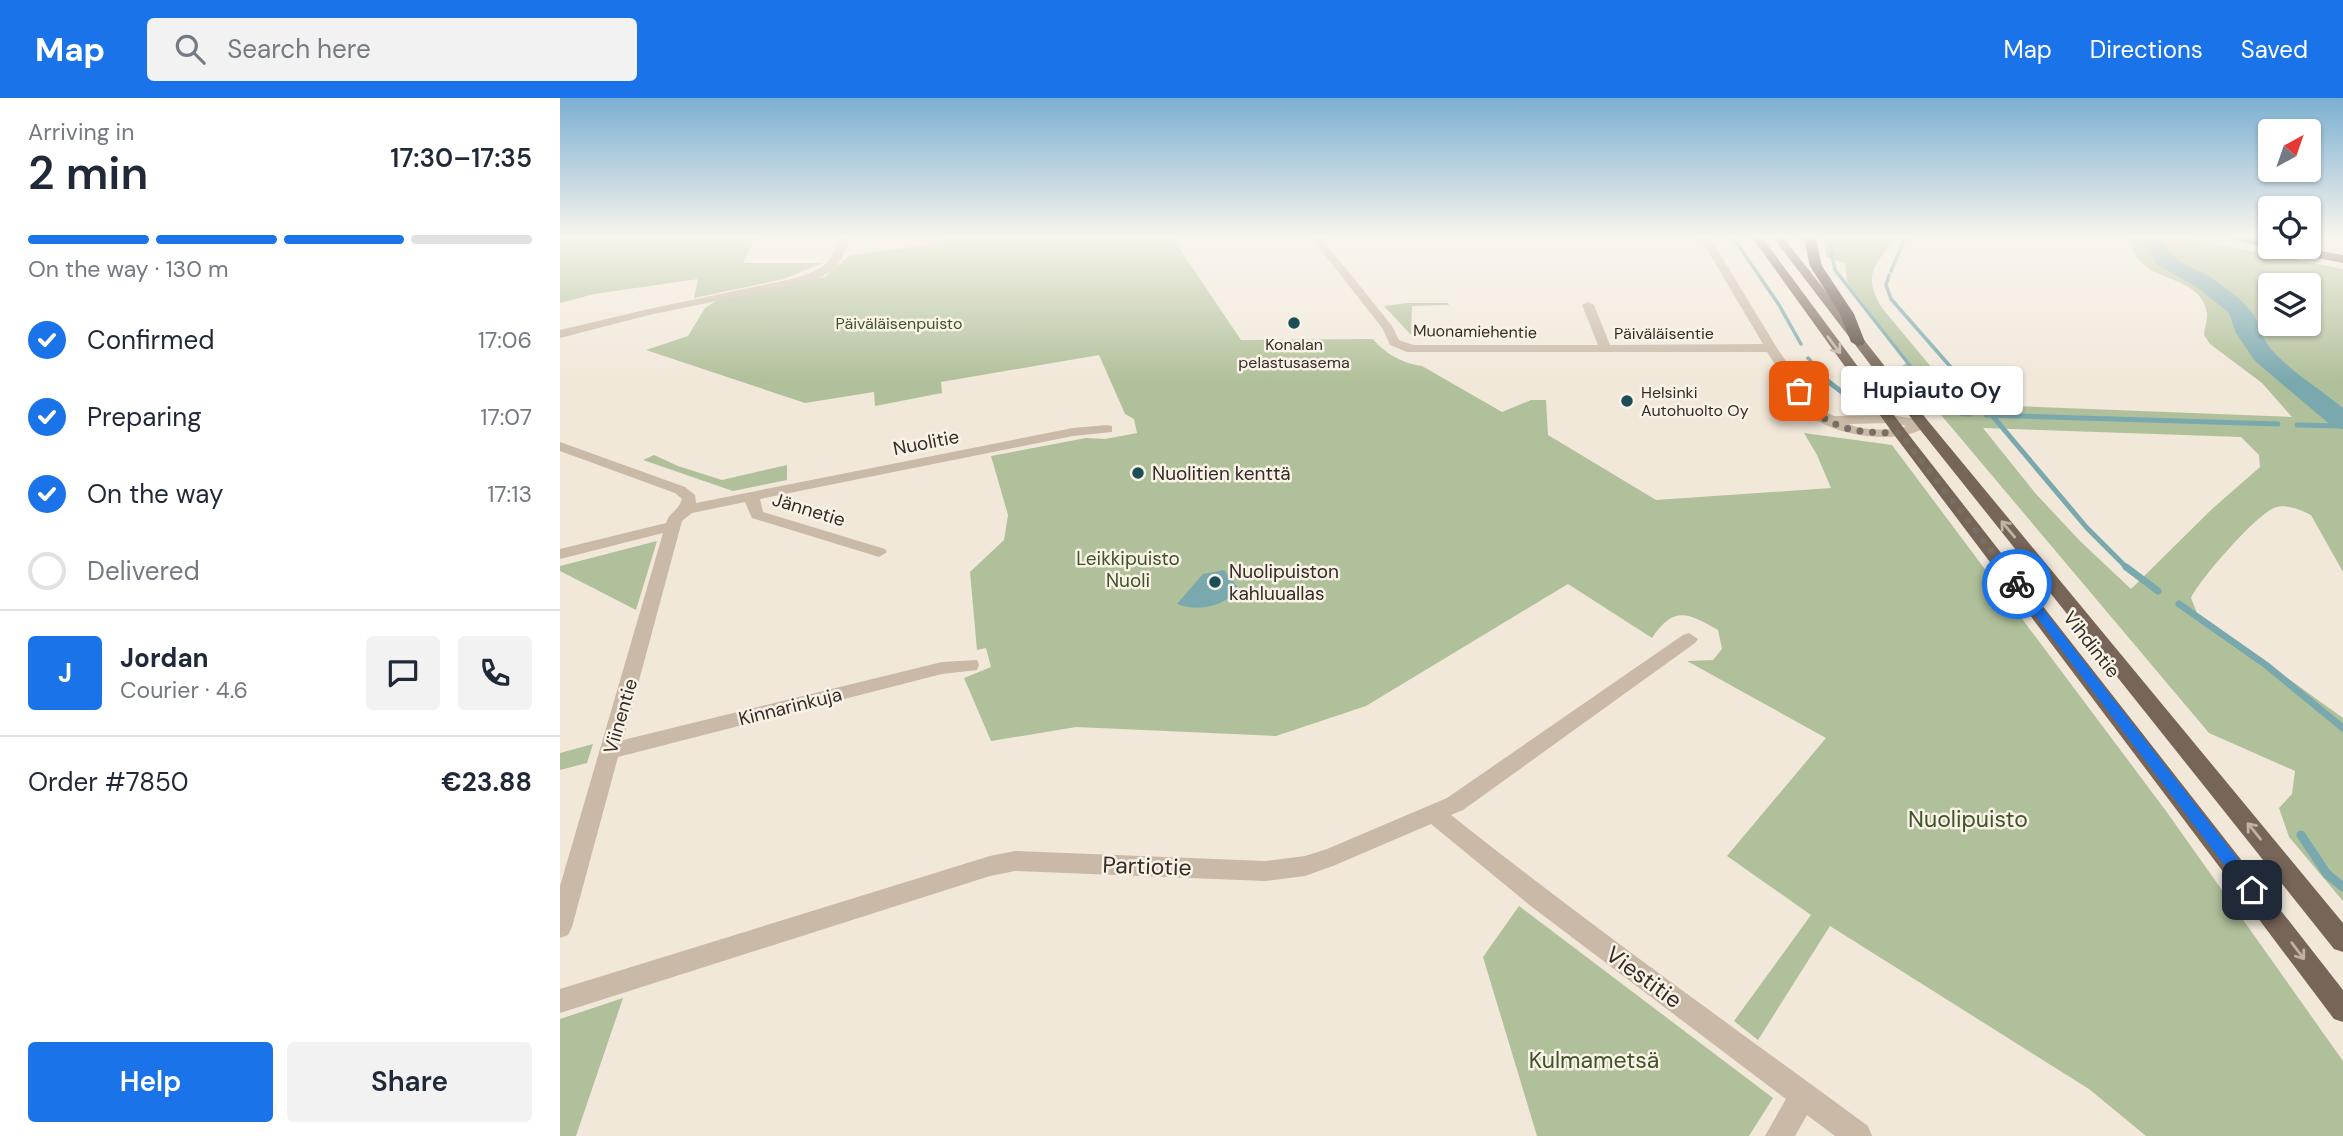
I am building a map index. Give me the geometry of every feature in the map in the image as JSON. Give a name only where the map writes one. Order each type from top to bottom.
[{"type":"highway","points":[[1827,284],[1847,312],[1858,342]]},
{"type":"main road","name":"Vihdintie","points":[[1791,284],[1900,433],[2343,1010]]},
{"type":"main road","name":"Vihdintie","points":[[1814,284],[1923,424],[2343,941]]},
{"type":"street","points":[[560,334],[774,284]]},
{"type":"street","name":"Muonamiehentie","points":[[1352,284],[1388,328],[1394,342],[1404,347],[1422,350],[1606,349]]},
{"type":"street","points":[[1733,284],[1807,404],[1828,420],[1853,431],[1900,433],[1923,424]]},
{"type":"street","name":"Päiväläisentie","points":[[1588,304],[1606,349],[1771,348]]},
{"type":"street","points":[[1828,420],[1890,419],[1923,424]]},
{"type":"street","name":"Nuolitie","points":[[753,496],[1073,432],[1107,429]]},
{"type":"street","points":[[560,446],[680,490],[690,498],[687,509]]},
{"type":"street","name":"Jännetie","points":[[687,509],[753,496],[752,504],[757,515],[879,552]]},
{"type":"street","name":"Viinentie","points":[[560,927],[673,526],[678,514],[687,509]]},
{"type":"street","points":[[560,554],[673,526]]},
{"type":"street","name":"Partiotie","points":[[560,1001],[990,866],[1036,860],[1265,871],[1333,858],[1434,814],[1480,789],[1689,639]]},
{"type":"street","name":"Kinnarinkuja","points":[[610,751],[942,668],[970,665]]},
{"type":"street","name":"Viestitie","points":[[1434,814],[1540,900],[1858,1136]]},
{"type":"street","points":[[1779,1136],[1804,1094]]},
{"type":"green space","points":[[560,284],[660,284],[594,294],[560,303]]},
{"type":"green space","points":[[697,284],[758,284],[694,298]]},
{"type":"green space","name":"Nuolipuisto","points":[[790,284],[1204,284],[1241,340],[1373,339],[1395,357],[1422,366],[1502,412],[1531,400],[1546,400],[1548,435],[1656,500],[1831,488],[1804,433],[1892,445],[2166,811],[2343,1061],[2343,1136],[2146,1136],[2089,1089],[1830,926],[1758,1040],[1734,1021],[1811,915],[1727,856],[1826,738],[1687,661],[1713,660],[1722,649],[1718,630],[1690,616],[1675,616],[1667,620],[1652,638],[1568,584],[1366,706],[1276,736],[1076,727],[991,741],[964,678],[991,667],[986,648],[977,650],[970,572],[1004,540],[1008,515],[991,456],[1086,438],[1105,439],[1137,433],[1134,419],[1125,414],[1099,355],[941,382],[942,393],[875,406],[874,392],[805,403],[646,350],[688,336],[705,308],[718,300]]},
{"type":"green space","points":[[1849,284],[1872,284],[1882,308],[1962,404],[2292,417],[2262,383],[2210,344],[2204,335],[2207,313],[2202,299],[2183,284],[2258,284],[2258,336],[2321,336],[2321,284],[2343,284],[2343,572],[2311,515],[2283,506],[2265,513],[2242,535],[2205,577],[2191,598],[2197,613],[2343,718],[2343,901],[2289,837],[2279,808],[2292,794],[2295,771],[2209,733],[1936,409],[1942,403],[1922,375],[1903,373],[1900,367],[1908,362]],"holes":[[[1983,428],[2241,437],[2259,455],[2260,467],[2212,509],[2131,589],[2080,541],[2036,494]]]},
{"type":"green space","points":[[1407,303],[1449,305],[1412,306],[1411,335],[1384,306]]},
{"type":"green space","points":[[654,455],[722,480],[787,465],[787,480],[733,491],[643,460]]},
{"type":"green space","points":[[657,541],[636,610],[560,571],[560,566]]},
{"type":"green space","points":[[593,744],[587,763],[560,770],[560,753]]},
{"type":"green space","name":"Kulmametsä","points":[[1519,906],[1773,1098],[1749,1136],[1537,1136],[1483,957]]},
{"type":"green space","points":[[623,998],[576,1136],[560,1136],[560,1019]]},
{"type":"water","name":"Nuolipuiston kahluuallas","points":[[1224,570],[1240,590],[1211,606],[1194,608],[1177,604],[1203,574]]},
{"type":"waterway","points":[[1765,284],[1801,344]]},
{"type":"waterway","points":[[1846,284],[1922,381]]},
{"type":"waterway","points":[[1886,284],[1891,299],[1963,381]]},
{"type":"waterway","points":[[2208,284],[2238,309],[2246,322],[2248,333],[2264,356],[2343,421]]},
{"type":"waterway","points":[[1808,358],[1828,381]]},
{"type":"waterway","points":[[1825,379],[1852,400]]},
{"type":"waterway","points":[[1920,379],[1947,408],[1970,414]]},
{"type":"waterway","points":[[1961,379],[1974,394]]},
{"type":"waterway","points":[[2322,404],[2332,405]]},
{"type":"waterway","points":[[1986,415],[1992,415]]},
{"type":"waterway","points":[[1992,415],[2278,424]]},
{"type":"waterway","points":[[1992,415],[2087,528],[2126,567]]},
{"type":"waterway","points":[[2297,425],[2343,426]]},
{"type":"waterway","points":[[2126,567],[2158,591]]},
{"type":"waterway","points":[[2179,604],[2266,665],[2343,728]]},
{"type":"waterway","points":[[2301,835],[2327,874],[2343,887]]},
{"type":"way so far","points":[[1799,391],[1807,404],[1821,417],[1845,429],[1863,433],[1900,433],[2017,584]]},
{"type":"place","name":"Konalan pelastusasema","points":[[1294,323]]},
{"type":"place","name":"Hupiauto Oy","points":[[1799,391]]},
{"type":"place","name":"Helsinki Autohuolto Oy","points":[[1627,401]]},
{"type":"place","name":"Nuolitien kenttä","points":[[1138,473]]},
{"type":"place","name":"Nuolipuiston kahluuallas","points":[[1215,582]]},
{"type":"route","points":[[2017,584],[2252,890]]},
{"type":"park label","name":"Päiväläisenpuisto","points":[[899,323]]},
{"type":"park label","name":"Leikkipuisto Nuoli","points":[[1128,569]]}]
